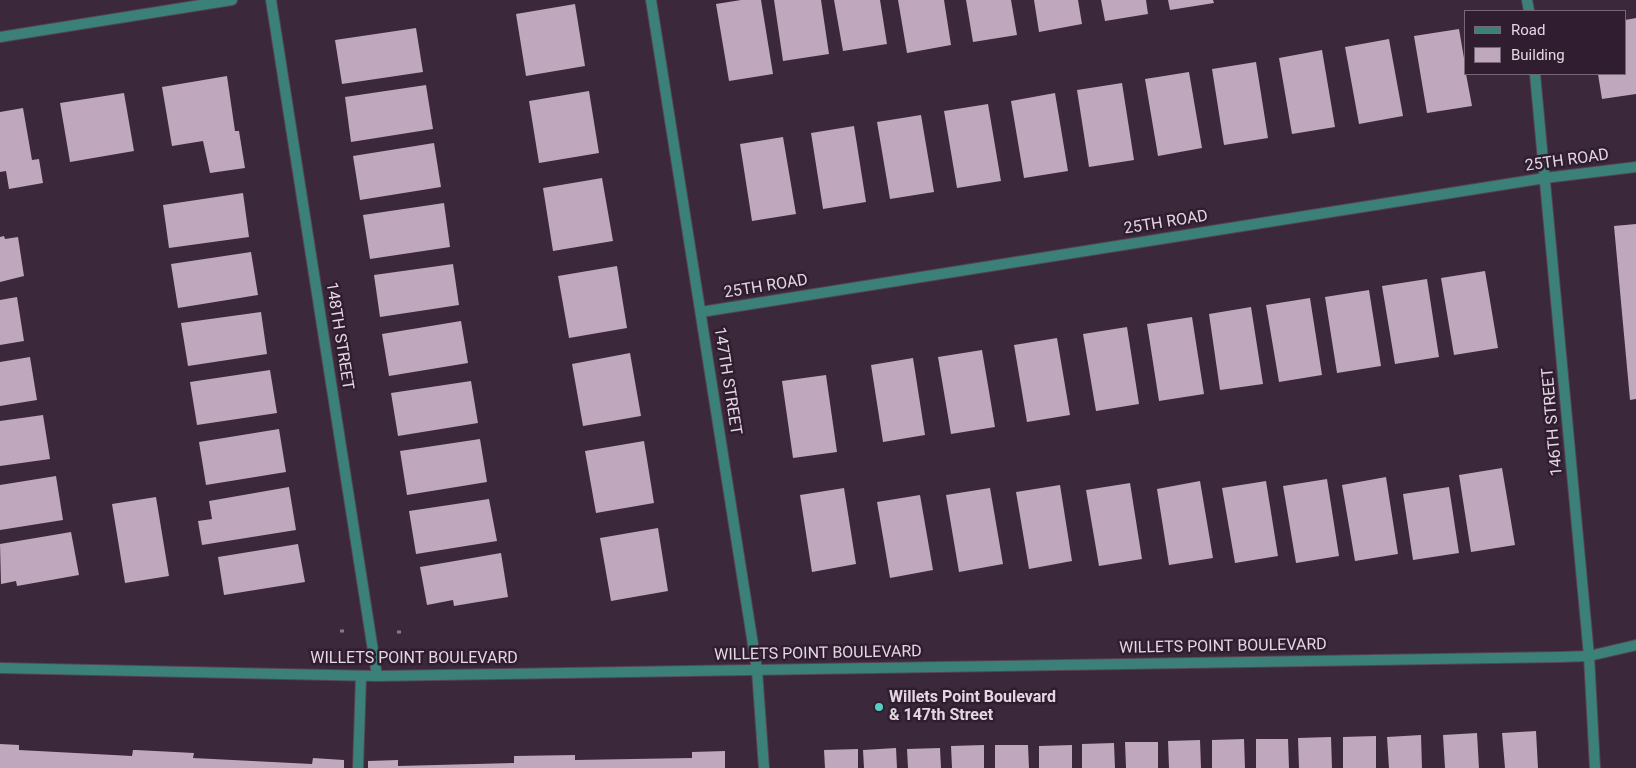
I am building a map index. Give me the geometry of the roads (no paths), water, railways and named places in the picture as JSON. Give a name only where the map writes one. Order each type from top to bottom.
[{"type":"street","points":[[0,37],[232,0]]},
{"type":"street","name":"148TH STREET","points":[[271,0],[377,676]]},
{"type":"street","name":"147TH STREET","points":[[650,0],[757,670],[764,768]]},
{"type":"street","name":"146TH STREET","points":[[1535,75],[1590,656],[1595,768]]},
{"type":"street","name":"25TH ROAD","points":[[701,312],[1545,178],[1636,167]]},
{"type":"street","name":"WILLETS POINT BOULEVARD","points":[[0,668],[377,676],[1590,656],[1636,645]]},
{"type":"street","points":[[358,768],[361,676]]},
{"type":"place","name":"Willets Point Boulevard & 147th Street","points":[[879,707]]}]
